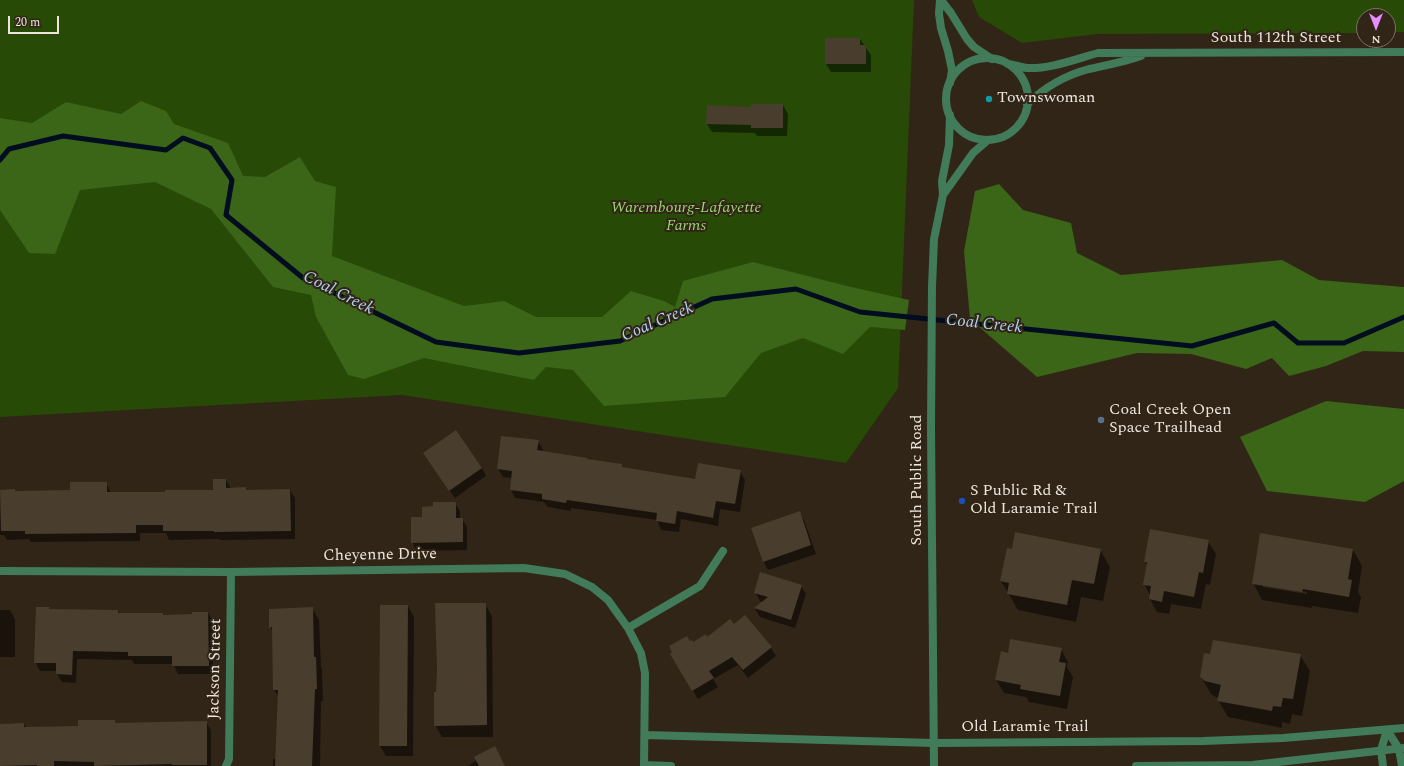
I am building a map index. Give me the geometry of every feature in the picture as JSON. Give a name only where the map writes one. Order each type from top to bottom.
[{"type":"street","points":[[941,0],[951,12],[967,39],[974,47],[992,59],[1008,64],[1021,77],[1028,93],[1026,111],[1023,119],[1011,132],[988,140],[972,137],[959,128],[950,115],[946,99],[952,70],[941,28],[939,14],[941,0]]},
{"type":"street","name":"South 112th Street","points":[[1008,64],[1027,68],[1041,67],[1056,65],[1098,53],[1404,52]]},
{"type":"street","name":"South 112th Street","points":[[1027,104],[1046,88],[1073,74],[1148,54]]},
{"type":"street","points":[[950,83],[959,70],[966,65],[974,61],[992,59]]},
{"type":"street","name":"South Public Road","points":[[934,766],[931,428],[932,287],[934,239],[943,195],[942,181],[949,145],[950,115]]},
{"type":"street","name":"South Public Road","points":[[943,195],[973,153],[988,140]]},
{"type":"street","points":[[628,628],[700,586],[723,551]]},
{"type":"street","name":"Cheyenne Drive","points":[[0,571],[231,572],[524,568],[565,574],[592,588],[608,600],[628,628],[641,653],[645,673],[644,765]]},
{"type":"street","name":"Jackson Street","points":[[226,766],[229,759],[231,572]]},
{"type":"street","name":"Old Laramie Trail","points":[[645,735],[934,743],[1227,740],[1283,738],[1404,728]]},
{"type":"street","points":[[1387,730],[1401,748],[1402,766]]},
{"type":"street","points":[[1383,766],[1381,750],[1387,730]]},
{"type":"street","points":[[1136,766],[1252,765],[1401,748]]},
{"type":"street","points":[[644,765],[671,766]]},
{"type":"green space","name":"Warembourg-Lafayette Farms","points":[[0,0],[914,0],[898,388],[846,463],[402,395],[0,417]]},
{"type":"green space","points":[[972,0],[1404,0],[1404,32],[1396,32],[1396,8],[1356,8],[1356,33],[1097,34],[1022,43],[979,17]]},
{"type":"green space","points":[[141,101],[166,111],[174,124],[228,143],[243,176],[265,177],[300,157],[315,181],[336,187],[332,256],[464,306],[504,301],[536,317],[602,317],[631,291],[664,301],[675,307],[683,281],[753,262],[909,300],[905,330],[870,327],[843,354],[803,338],[761,353],[725,397],[604,406],[573,370],[546,367],[534,380],[424,358],[364,379],[348,375],[316,317],[311,295],[273,287],[211,209],[155,182],[80,190],[55,254],[29,253],[0,210],[0,118],[32,123],[66,102],[121,114]]},
{"type":"green space","points":[[999,184],[1023,210],[1071,223],[1077,253],[1121,275],[1282,260],[1319,280],[1404,287],[1404,352],[1363,351],[1326,366],[1289,376],[1272,358],[1246,369],[1191,354],[1137,353],[1037,377],[970,319],[964,251],[975,191]]},
{"type":"green space","points":[[1326,401],[1404,409],[1404,481],[1365,502],[1267,491],[1240,437]]},
{"type":"building","points":[[825,38],[860,38],[860,45],[866,45],[866,64],[825,64]]},
{"type":"building","points":[[751,104],[783,104],[783,128],[751,128],[751,125],[706,124],[707,105],[751,107]]},
{"type":"building","points":[[456,430],[482,468],[449,491],[423,453]]},
{"type":"building","points":[[501,436],[539,440],[537,450],[622,464],[622,467],[695,479],[698,463],[741,470],[735,504],[716,501],[713,518],[677,511],[675,524],[656,521],[657,513],[567,500],[566,503],[542,499],[542,494],[510,490],[512,471],[497,469]]},
{"type":"building","points":[[213,479],[226,479],[226,488],[246,487],[246,490],[290,489],[291,531],[163,531],[163,525],[136,525],[136,533],[25,534],[25,531],[1,531],[0,490],[70,490],[70,482],[107,482],[107,492],[213,490]]},
{"type":"building","points":[[433,502],[456,502],[456,518],[463,518],[463,542],[411,543],[411,517],[422,517],[422,507],[433,506]]},
{"type":"building","points":[[800,511],[811,545],[763,562],[751,528]]},
{"type":"building","points":[[1150,529],[1209,540],[1203,573],[1199,572],[1194,597],[1164,591],[1162,602],[1149,599],[1151,586],[1143,585],[1147,562],[1144,562]]},
{"type":"building","points":[[1015,532],[1101,549],[1094,584],[1072,580],[1067,605],[1007,594],[1009,583],[1000,581],[1007,548],[1012,549]]},
{"type":"building","points":[[1260,533],[1353,549],[1348,579],[1352,580],[1349,597],[1303,589],[1302,592],[1252,584]]},
{"type":"building","points":[[760,572],[802,585],[791,620],[754,608],[768,597],[754,593]]},
{"type":"building","points":[[435,603],[486,603],[487,725],[434,726],[434,692],[436,692],[437,669]]},
{"type":"building","points":[[380,605],[408,605],[407,746],[379,746]]},
{"type":"building","points":[[36,607],[50,607],[49,609],[118,610],[118,613],[163,613],[163,615],[208,612],[209,666],[172,666],[172,656],[128,656],[128,652],[73,651],[72,675],[56,674],[56,663],[34,663]]},
{"type":"building","points":[[313,607],[314,657],[316,657],[317,689],[315,689],[312,766],[275,766],[278,690],[273,690],[272,627],[269,628],[269,609]]},
{"type":"building","points":[[745,615],[772,647],[743,670],[732,657],[709,671],[714,678],[692,691],[670,654],[672,652],[669,646],[687,636],[690,641],[692,640],[693,642],[706,634],[707,637],[730,619],[734,624]]},
{"type":"building","points":[[1010,639],[1062,648],[1059,662],[1066,663],[1060,696],[1020,689],[1021,685],[995,680],[1001,651],[1008,653]]},
{"type":"building","points":[[1213,640],[1301,654],[1293,699],[1283,698],[1281,707],[1273,706],[1272,711],[1217,701],[1221,685],[1205,681],[1200,677],[1204,653],[1210,654]]},
{"type":"building","points":[[78,720],[115,720],[115,723],[207,721],[207,765],[172,764],[94,766],[94,762],[54,761],[54,766],[0,766],[0,724],[24,723],[24,727],[78,726]]},
{"type":"building","points":[[495,746],[505,766],[479,766],[474,757]]},
{"type":"waterway","name":"Coal Creek","points":[[0,160],[9,149],[63,136],[166,150],[183,138],[210,148],[232,180],[226,215],[303,278],[436,342],[519,353],[620,341],[712,299],[796,289],[860,312],[1192,346],[1274,323],[1298,343],[1344,343],[1404,317]]},
{"type":"place","name":"Townswoman","points":[[989,99]]},
{"type":"place","name":"Coal Creek Open Space Trailhead","points":[[1101,420]]},
{"type":"place","name":"S Public Rd & Old Laramie Trail","points":[[962,501]]}]
